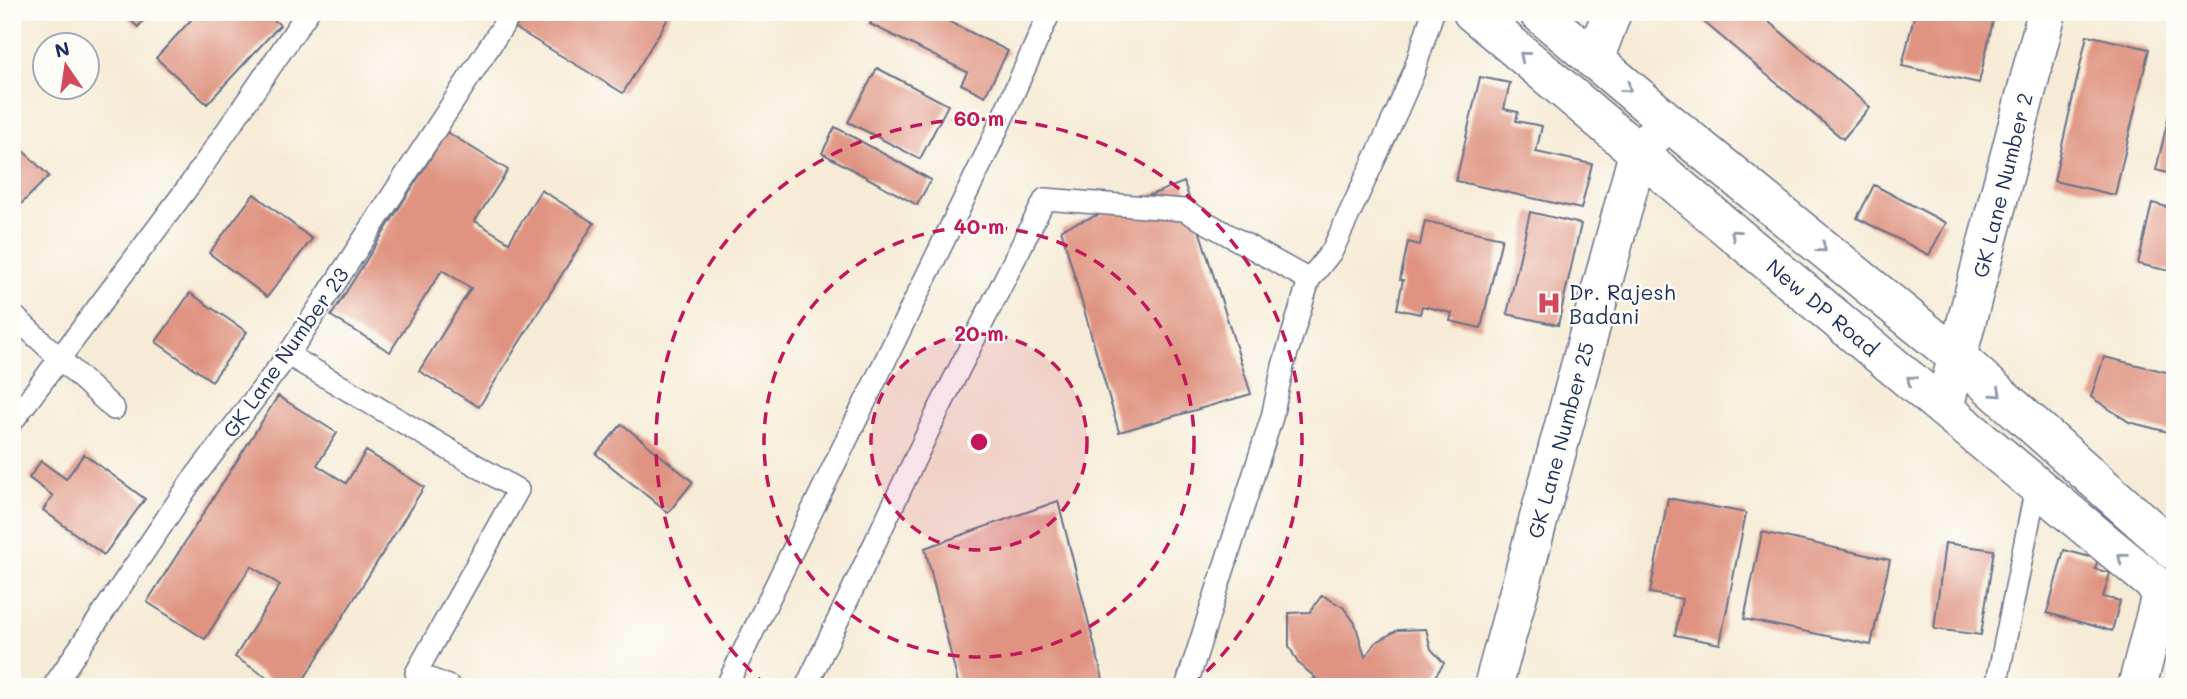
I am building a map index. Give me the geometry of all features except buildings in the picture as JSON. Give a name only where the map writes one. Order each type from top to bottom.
[{"type":"main road","name":"New DP Road","points":[[1472,12],[2168,596]]},
{"type":"main road","points":[[1538,12],[1667,121],[1958,358],[2175,551]]},
{"type":"main road","points":[[1566,92],[1594,60],[1612,12]]},
{"type":"main road","name":"GK Lane Number 2","points":[[1944,408],[2047,12]]},
{"type":"main road","name":"GK Lane Number 25","points":[[1493,687],[1638,153],[1667,121]]},
{"type":"main road","points":[[2137,687],[2168,596]]},
{"type":"lane","points":[[12,422],[191,183],[308,12]]},
{"type":"lane","name":"GK Lane Number 23","points":[[53,687],[191,482],[288,355],[512,12]]},
{"type":"lane","points":[[726,687],[976,175],[1050,12]]},
{"type":"lane","points":[[1186,687],[1272,417],[1283,366],[1309,280],[1332,251],[1413,74],[1433,12]]},
{"type":"lane","points":[[806,687],[935,417],[1045,199],[1184,210],[1309,280]]},
{"type":"lane","points":[[12,314],[114,409]]},
{"type":"lane","points":[[288,355],[518,490],[416,673],[450,687]]},
{"type":"lane","points":[[1996,687],[2036,487]]},
{"type":"place","name":"Dr. Rajesh Badani","points":[[1549,303]]}]
